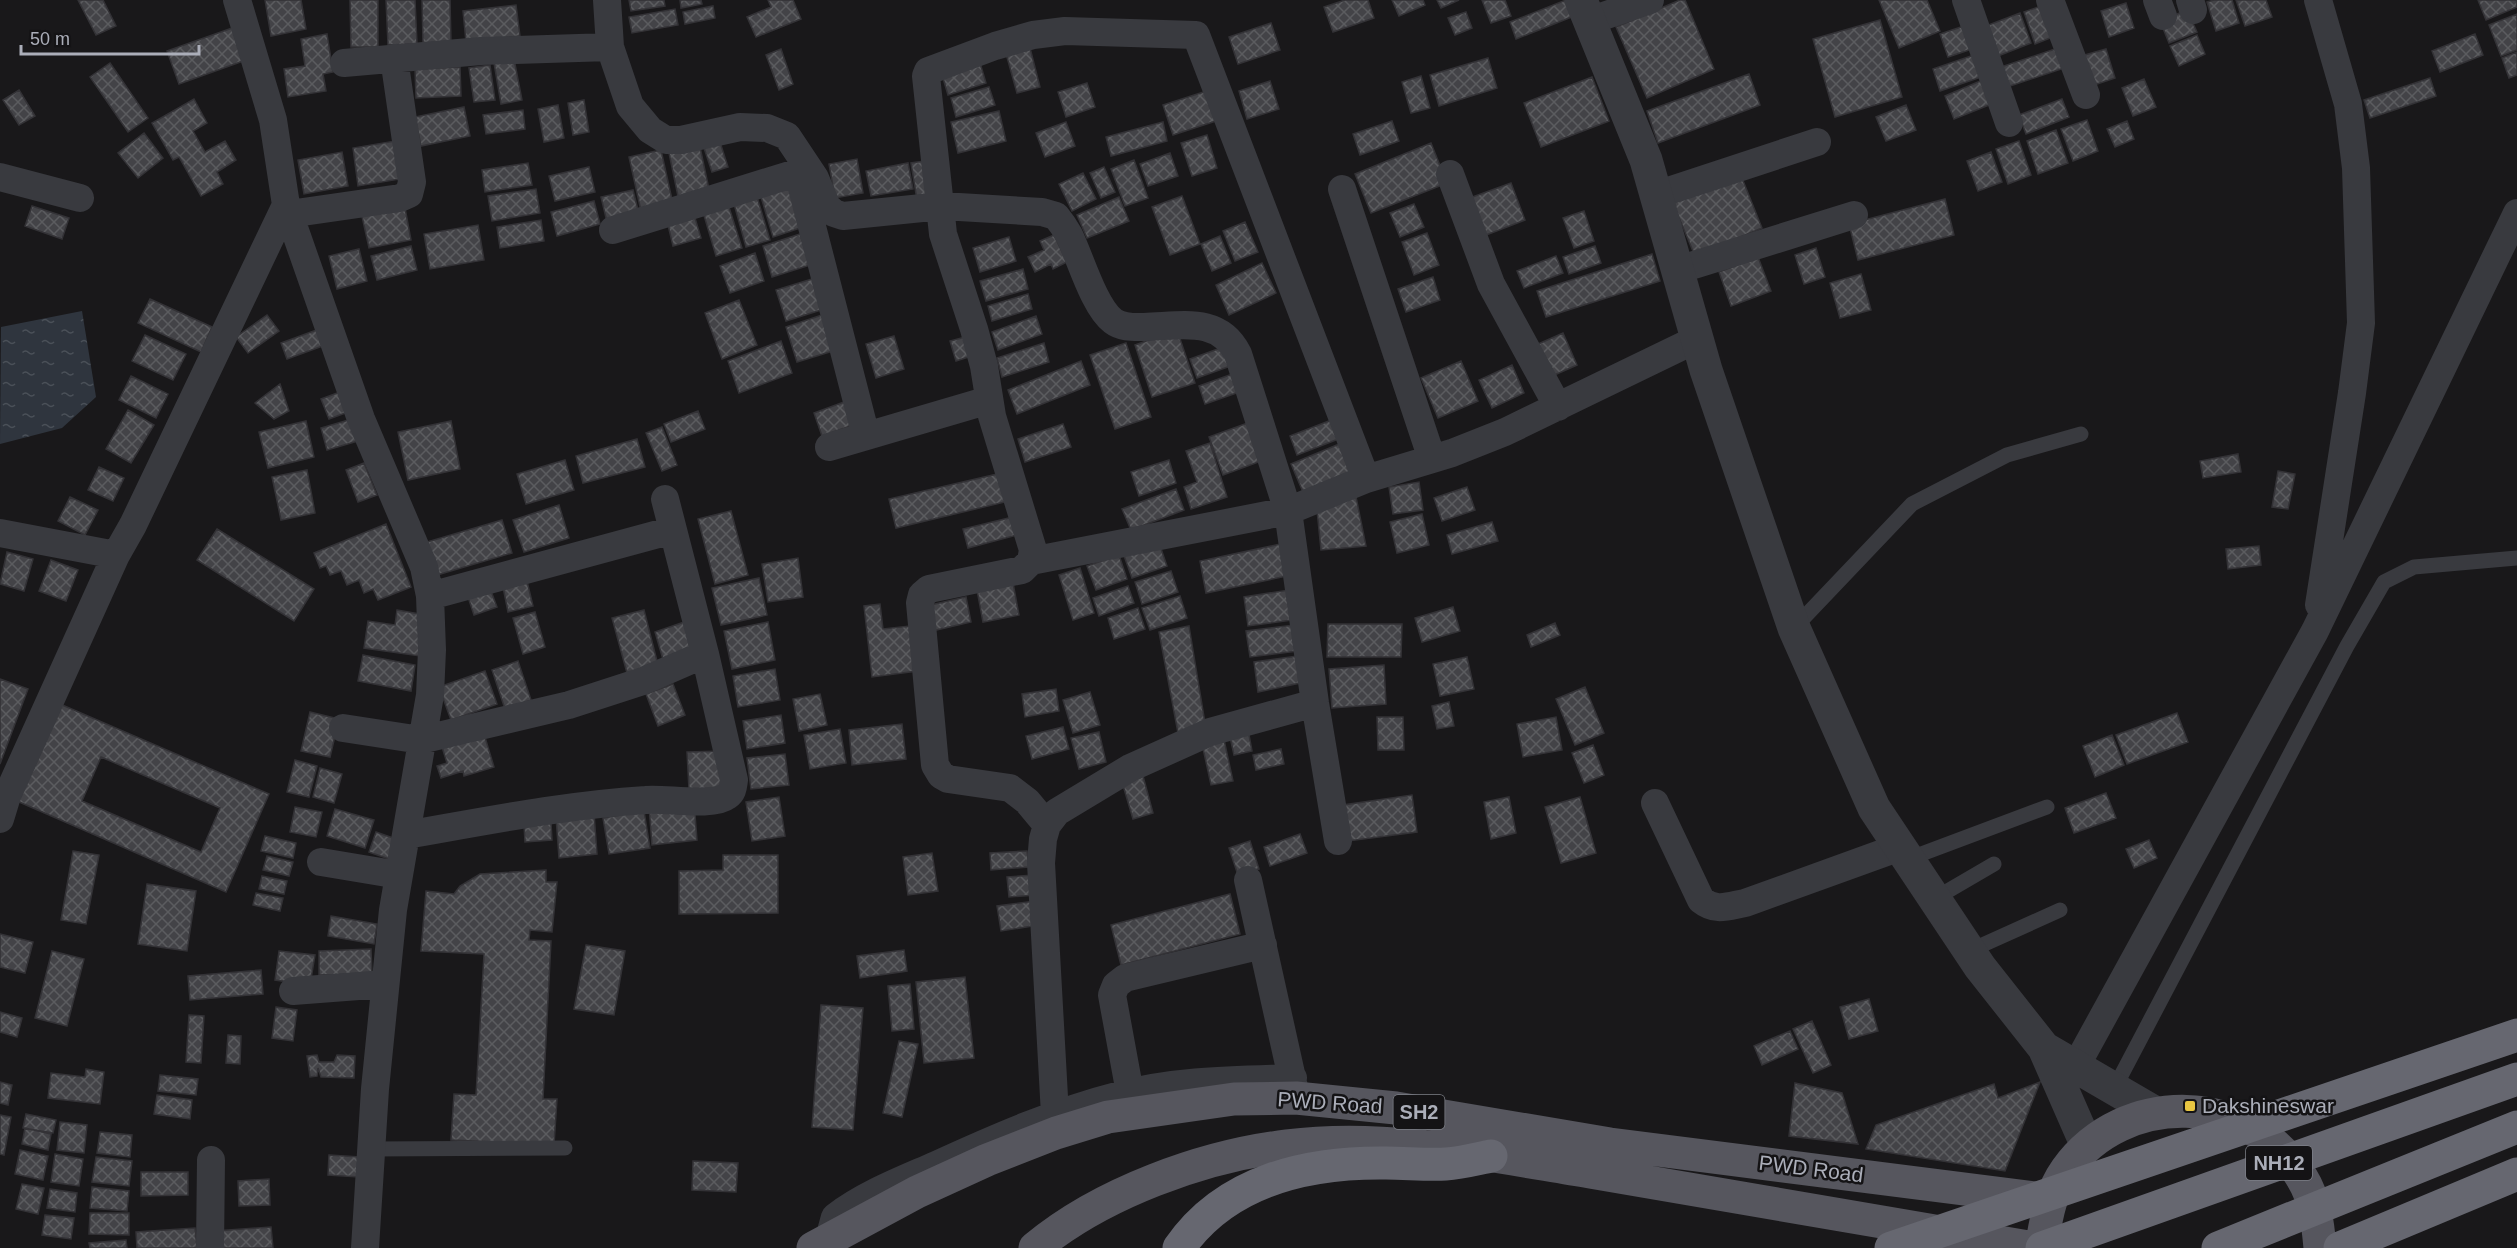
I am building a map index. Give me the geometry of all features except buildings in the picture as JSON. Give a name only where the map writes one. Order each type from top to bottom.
[{"type":"highway","points":[[1891,1248],[2517,1035]]},
{"type":"highway","name":"NH12","points":[[2042,1248],[2517,1079]]},
{"type":"highway","points":[[2218,1248],[2517,1127]]},
{"type":"highway","points":[[1179,1248],[1191,1230],[1212,1210],[1231,1198],[1278,1177],[1325,1166],[1448,1164],[1491,1156]]},
{"type":"highway","points":[[2340,1248],[2517,1174]]},
{"type":"main road","name":"PWD Road","points":[[821,1244],[917,1192],[987,1160],[1055,1124],[1163,1107],[1234,1099],[1294,1088],[1396,1108],[1610,1144],[2050,1200]]},
{"type":"main road","points":[[2042,1248],[2050,1200],[2065,1171],[2087,1146],[2118,1125],[2154,1112],[2197,1110],[2238,1121],[2274,1144],[2302,1178],[2319,1233],[2375,1248]]},
{"type":"main road","name":"PWD Road","points":[[1035,1248],[1089,1212],[1135,1189],[1188,1169],[1241,1152],[1290,1145],[1342,1143],[1396,1144],[1491,1156],[2034,1248]]},
{"type":"street","points":[[237,0],[273,120],[288,209],[361,419],[424,567],[430,596],[432,651],[430,695],[399,875],[385,984],[365,1248]]},
{"type":"street","points":[[607,0],[610,47],[630,106],[650,130],[666,140],[681,140],[740,127],[767,128],[787,136],[804,171],[866,436]]},
{"type":"street","points":[[1650,0],[1585,11],[1646,160],[1697,339],[1794,628],[1874,808],[1969,951],[2067,1074],[2087,1146]]},
{"type":"street","points":[[1966,0],[2009,123]]},
{"type":"street","points":[[2050,0],[2086,95]]},
{"type":"street","points":[[2315,631],[2361,322],[2356,168],[2348,104],[2318,0]]},
{"type":"street","points":[[1031,561],[1033,550],[992,416],[982,357],[944,234],[926,76],[928,71],[995,46],[1033,35],[1065,31],[1100,31],[1196,35],[1366,479]]},
{"type":"street","points":[[344,63],[481,51],[610,47]]},
{"type":"street","points":[[288,209],[400,198],[409,194],[412,182],[394,58]]},
{"type":"street","points":[[1656,195],[1817,142]]},
{"type":"street","points":[[613,230],[804,171],[815,178],[827,207],[843,216],[942,207],[1042,212],[1056,216],[1068,234],[1102,310],[1114,322],[1127,327],[1200,326],[1216,329],[1231,340],[1238,354],[1288,512],[1315,704],[1338,841]]},
{"type":"street","points":[[1450,174],[1491,284],[1558,406]]},
{"type":"street","points":[[0,177],[80,198]]},
{"type":"street","points":[[1342,189],[1432,459]]},
{"type":"street","points":[[2,804],[116,555],[133,525],[288,209]]},
{"type":"street","points":[[2067,1074],[2315,631],[2517,213]]},
{"type":"street","points":[[1678,270],[1854,215]]},
{"type":"street","points":[[1047,825],[1027,801],[1010,788],[948,779],[941,775],[935,765],[920,603],[922,595],[929,589],[1022,570],[1031,561],[1288,512],[1366,479],[1432,459],[1505,432],[1697,339]]},
{"type":"street","points":[[828,447],[989,400]]},
{"type":"street","points":[[406,835],[566,806],[649,800],[714,801],[726,798],[732,791],[734,780],[705,654],[664,499]]},
{"type":"street","points":[[430,596],[673,530]]},
{"type":"street","points":[[0,532],[116,555]]},
{"type":"street","points":[[342,728],[421,740],[569,705],[643,681],[705,654]]},
{"type":"street","points":[[1248,880],[1294,1088],[1214,1080],[1130,1093],[1055,1124],[1041,862],[1047,825],[1057,812],[1130,768],[1170,748],[1210,732],[1315,704]]},
{"type":"street","points":[[1656,803],[1701,900],[1710,907],[1719,908],[1745,903],[1904,853]]},
{"type":"street","points":[[321,862],[399,875]]},
{"type":"street","points":[[1130,1093],[1112,995],[1116,985],[1125,978],[1263,945]]},
{"type":"street","points":[[293,991],[385,984]]},
{"type":"street","points":[[2067,1074],[2114,1089],[2154,1112]]},
{"type":"street","points":[[210,1248],[211,1160]]},
{"type":"lane","points":[[1794,628],[1912,504],[2007,455],[2081,434]]},
{"type":"lane","points":[[2114,1089],[2341,657],[2384,582],[2414,567],[2517,558]]},
{"type":"lane","points":[[1904,853],[2047,807]]},
{"type":"lane","points":[[1934,899],[1995,864]]},
{"type":"lane","points":[[1969,951],[2060,910]]},
{"type":"lane","points":[[371,1149],[565,1148]]},
{"type":"water","points":[[82,311],[96,397],[62,428],[0,444],[1,327]]},
{"type":"place","name":"Dakshineswar","points":[[2190,1106]]}]
